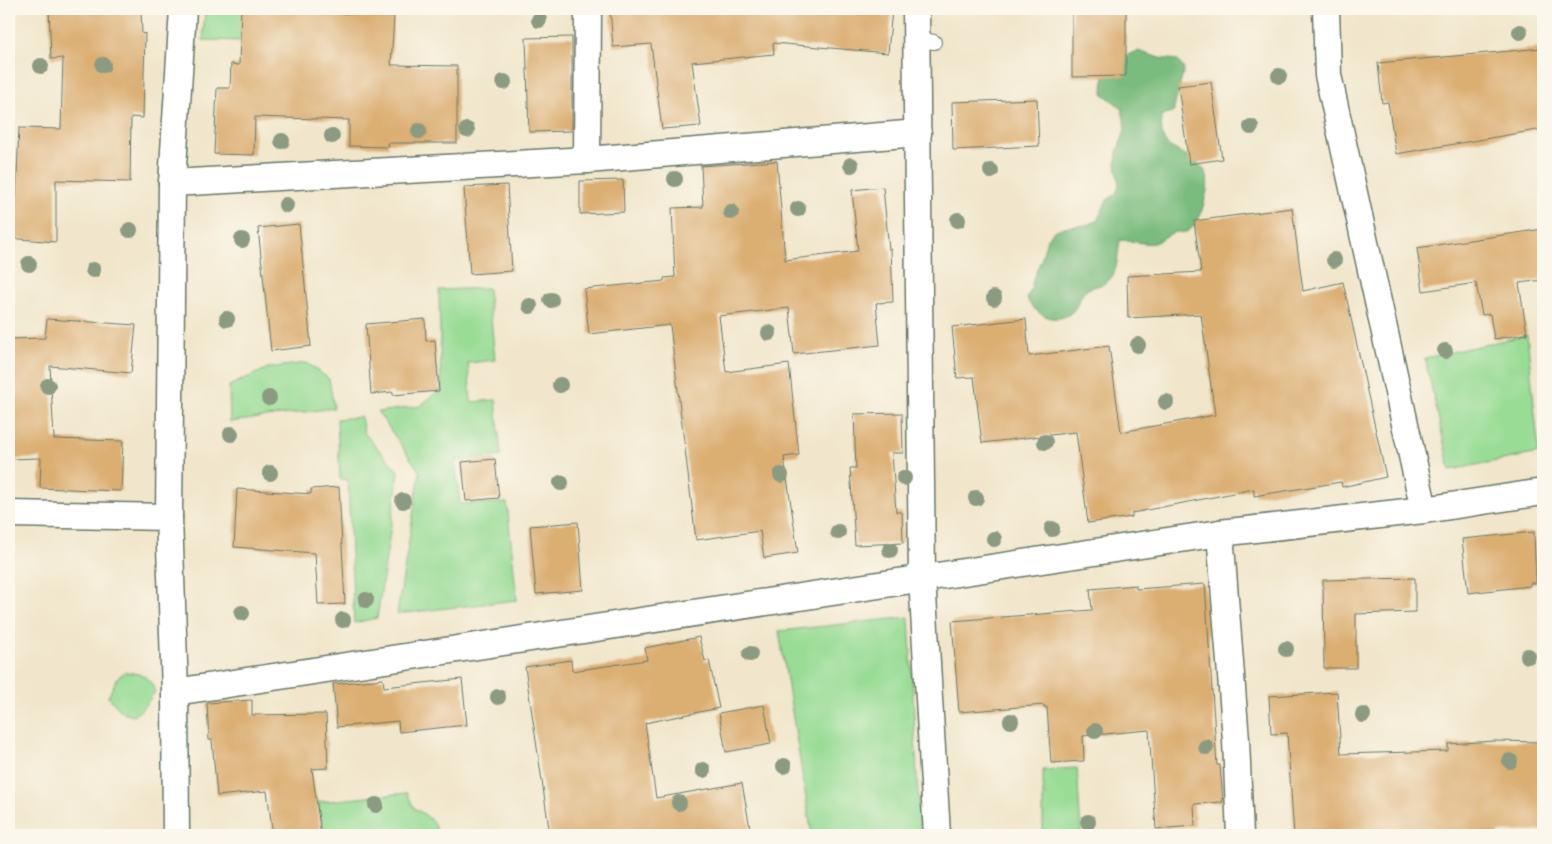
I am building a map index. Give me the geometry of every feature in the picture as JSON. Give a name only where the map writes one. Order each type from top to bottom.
[{"type":"street","points":[[176,835],[175,692],[169,517],[172,183],[183,9]]},
{"type":"street","points":[[587,160],[588,9]]},
{"type":"street","points":[[916,9],[925,40],[918,133],[922,578],[937,835]]},
{"type":"street","points":[[1326,9],[1328,75],[1424,510]]},
{"type":"street","points":[[172,183],[587,160],[918,133]]},
{"type":"street","points":[[175,692],[1220,534],[1424,510],[1543,492]]},
{"type":"street","points":[[9,514],[169,517]]},
{"type":"street","points":[[1220,534],[1236,740],[1240,835]]},
{"type":"green space","points":[[205,9],[330,9],[329,43],[203,40]]},
{"type":"green space","points":[[1138,51],[1160,58],[1177,60],[1184,69],[1173,112],[1162,115],[1161,127],[1165,142],[1187,156],[1206,173],[1207,188],[1201,213],[1190,230],[1172,233],[1154,243],[1120,240],[1116,267],[1110,279],[1084,292],[1074,310],[1066,316],[1059,318],[1047,317],[1036,310],[1027,299],[1047,238],[1054,231],[1064,227],[1087,225],[1097,221],[1107,200],[1116,194],[1119,185],[1116,162],[1117,152],[1125,131],[1124,118],[1121,107],[1103,94],[1104,71],[1108,62]]},
{"type":"green space","points":[[488,288],[495,360],[468,363],[471,402],[496,400],[501,456],[455,461],[460,504],[507,503],[517,600],[397,614],[420,472],[378,412],[420,406],[441,389],[439,290]]},
{"type":"green space","points":[[1527,335],[1539,453],[1450,470],[1425,358]]},
{"type":"green space","points":[[307,363],[329,379],[334,408],[230,422],[229,386],[268,368]]},
{"type":"green space","points":[[361,417],[364,433],[399,472],[377,618],[354,623],[348,480],[340,479],[337,419]]},
{"type":"green space","points":[[909,617],[920,835],[812,835],[779,631]]},
{"type":"green space","points":[[125,672],[144,676],[150,682],[155,692],[142,709],[133,716],[123,713],[108,697],[117,678]]},
{"type":"green space","points":[[1077,768],[1081,835],[1043,835],[1043,770]]},
{"type":"green space","points":[[407,793],[414,808],[433,822],[439,835],[324,835],[318,802]]},
{"type":"building","points":[[49,9],[141,9],[142,34],[145,33],[143,118],[131,117],[130,182],[56,180],[56,242],[9,238],[9,197],[16,198],[19,128],[61,129],[63,58],[51,59]]},
{"type":"building","points":[[241,9],[307,9],[307,11],[394,16],[391,65],[457,66],[457,143],[388,143],[389,147],[349,146],[349,120],[255,117],[254,155],[214,154],[217,88],[230,88],[231,64],[239,65]]},
{"type":"building","points":[[610,9],[892,9],[888,53],[773,43],[774,54],[692,62],[701,126],[662,129],[651,44],[613,47]]},
{"type":"building","points":[[1072,9],[1126,9],[1126,76],[1072,77]]},
{"type":"building","points":[[572,37],[572,131],[529,132],[526,38]]},
{"type":"building","points":[[1543,48],[1543,129],[1396,154],[1388,102],[1382,103],[1378,63]]},
{"type":"building","points":[[1211,82],[1222,159],[1189,164],[1178,86]]},
{"type":"building","points":[[1037,99],[1039,146],[953,150],[952,102]]},
{"type":"building","points":[[777,161],[785,260],[858,251],[852,190],[883,187],[889,250],[891,249],[893,302],[876,303],[880,345],[794,354],[789,308],[719,316],[726,372],[789,364],[799,455],[784,457],[798,553],[764,558],[760,531],[696,540],[670,325],[589,334],[584,289],[664,281],[664,278],[675,277],[672,208],[703,207],[701,166]]},
{"type":"building","points":[[623,180],[624,212],[580,214],[580,181]]},
{"type":"building","points":[[507,185],[512,271],[470,274],[464,187]]},
{"type":"building","points":[[1292,208],[1303,291],[1343,282],[1386,477],[1342,487],[1341,482],[1254,496],[1254,489],[1132,513],[1132,517],[1088,523],[1076,432],[982,443],[974,377],[957,378],[952,327],[1026,319],[1029,356],[1109,346],[1121,432],[1215,415],[1201,314],[1128,318],[1127,276],[1201,272],[1194,221]]},
{"type":"building","points":[[299,224],[311,346],[271,351],[258,228]]},
{"type":"building","points":[[1543,229],[1543,280],[1519,283],[1527,334],[1494,339],[1490,314],[1482,315],[1476,283],[1423,291],[1417,248]]},
{"type":"building","points":[[47,319],[136,325],[131,373],[50,366],[54,439],[123,441],[121,491],[40,488],[41,458],[9,459],[9,339],[45,338]]},
{"type":"building","points":[[425,319],[426,341],[435,340],[439,391],[393,395],[393,392],[371,394],[366,324]]},
{"type":"building","points":[[902,413],[903,453],[892,453],[896,512],[902,512],[903,543],[855,545],[850,468],[856,468],[854,414]]},
{"type":"building","points":[[495,459],[499,498],[466,501],[462,462]]},
{"type":"building","points":[[339,487],[345,604],[318,605],[315,553],[234,547],[237,489],[311,494],[311,489]]},
{"type":"building","points":[[578,522],[583,590],[536,594],[530,526]]},
{"type":"building","points":[[1534,532],[1536,583],[1530,583],[1530,586],[1468,593],[1462,539]]},
{"type":"building","points":[[1415,578],[1415,612],[1356,614],[1356,668],[1324,668],[1323,580]]},
{"type":"building","points":[[1205,584],[1217,765],[1220,765],[1223,802],[1194,804],[1195,826],[1156,829],[1149,730],[1083,736],[1084,761],[1051,763],[1047,707],[1044,707],[1044,705],[959,712],[952,621],[1092,610],[1090,589],[1136,585],[1136,589]]},
{"type":"building","points":[[699,637],[705,661],[709,660],[719,708],[645,723],[656,798],[742,783],[750,828],[711,835],[550,835],[525,667],[571,660],[572,671],[647,660],[645,648]]},
{"type":"building","points":[[383,679],[384,687],[462,679],[467,725],[399,732],[398,721],[337,727],[333,684]]},
{"type":"building","points":[[1337,692],[1341,754],[1448,751],[1448,744],[1494,741],[1543,742],[1543,831],[1499,832],[1499,835],[1294,835],[1287,733],[1271,734],[1269,696]]},
{"type":"building","points":[[252,700],[252,715],[326,714],[328,768],[312,769],[321,835],[273,835],[267,791],[217,796],[212,740],[209,740],[207,703]]},
{"type":"building","points":[[764,705],[771,744],[726,752],[719,713]]}]
